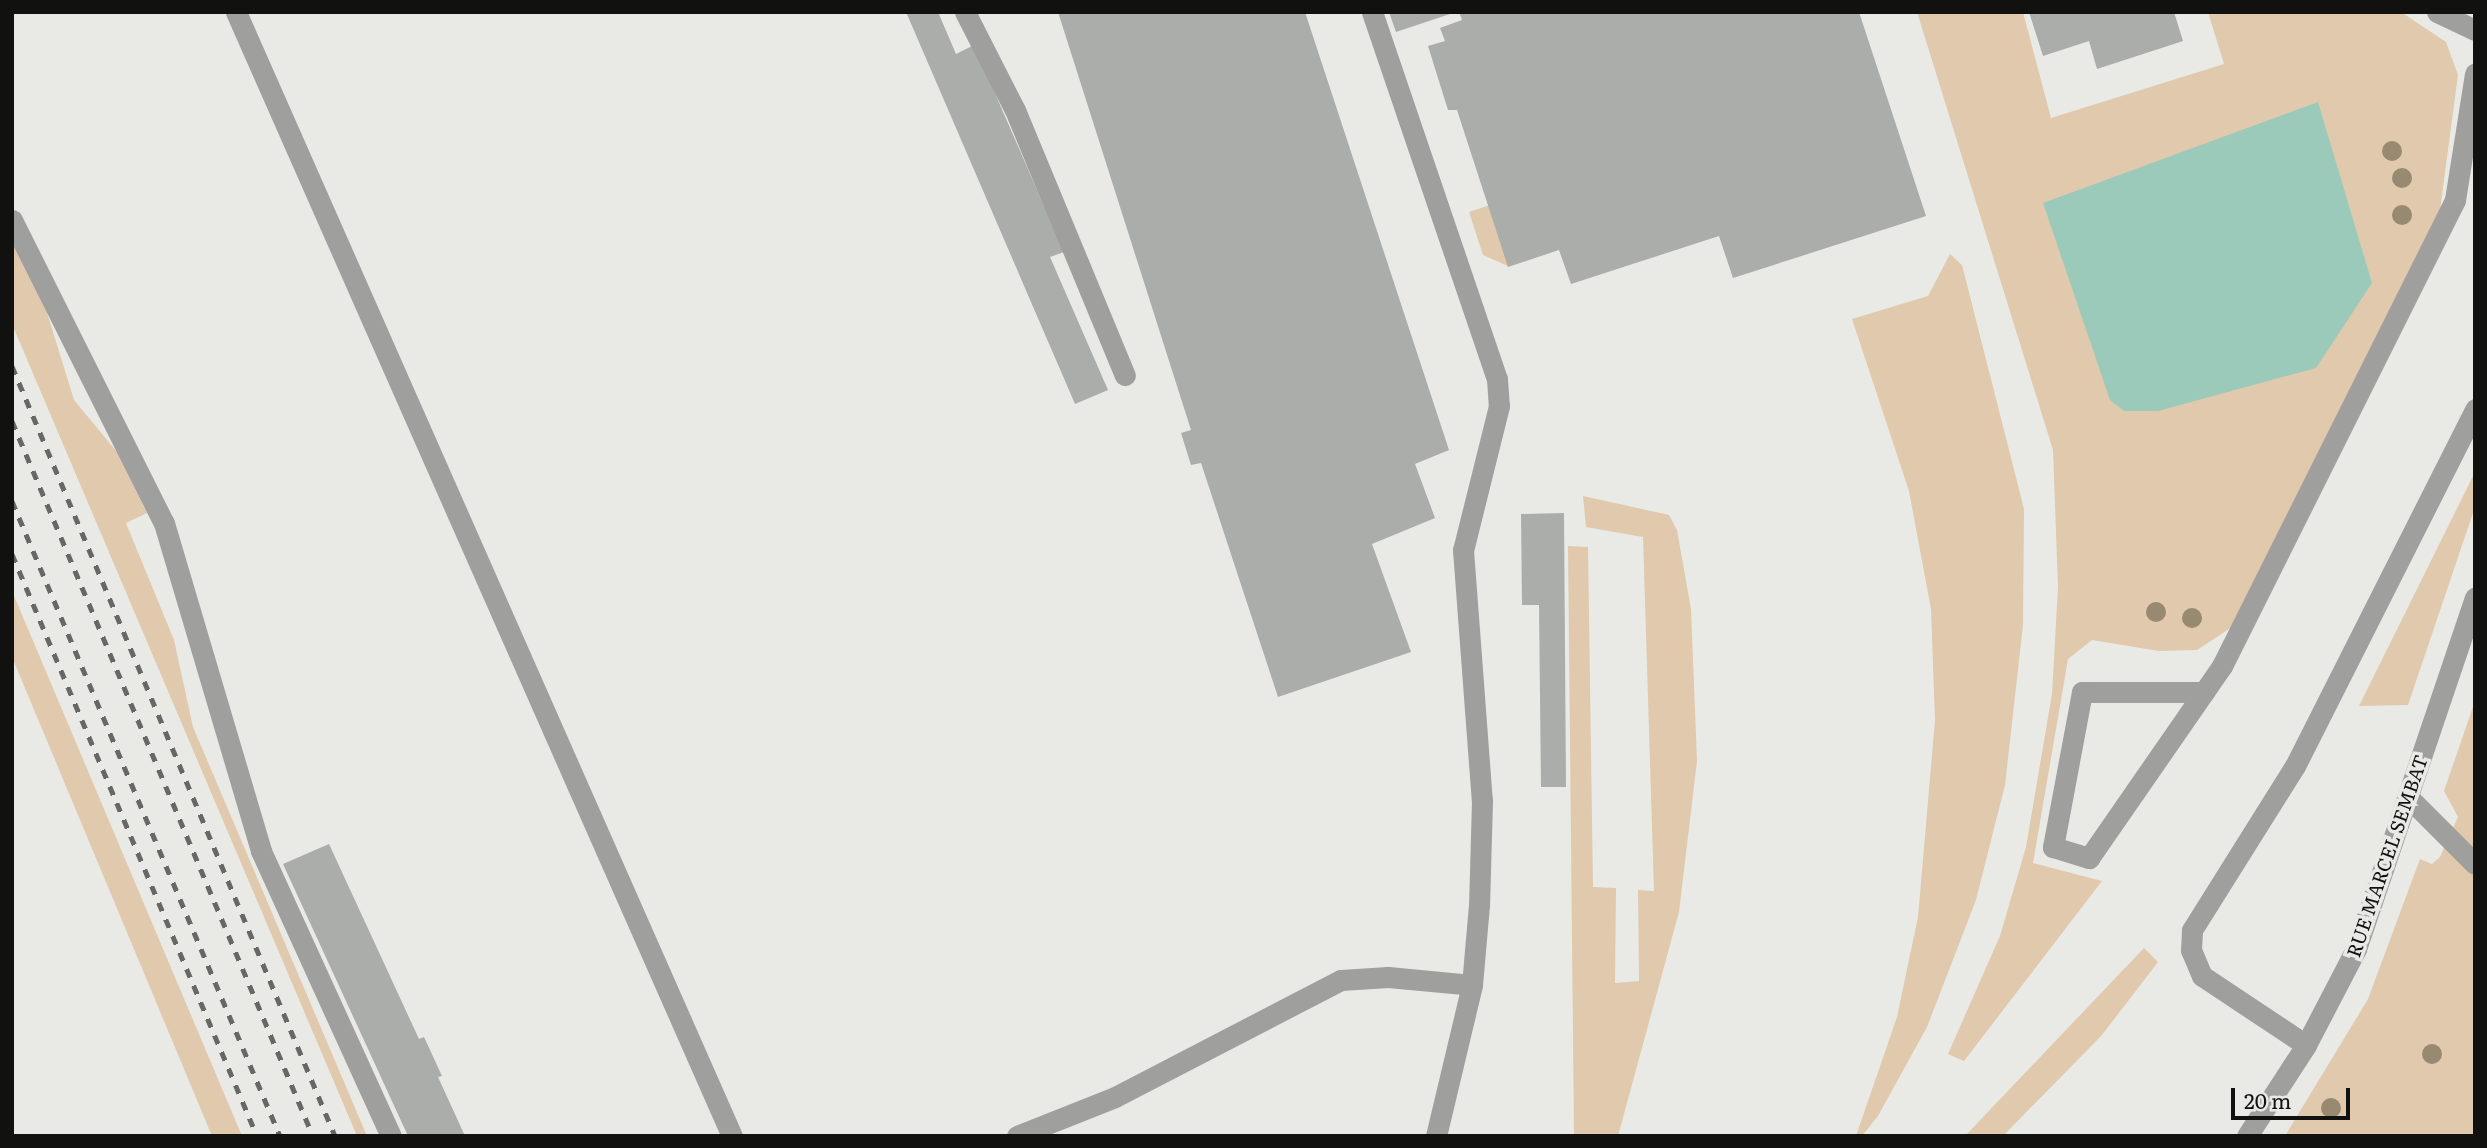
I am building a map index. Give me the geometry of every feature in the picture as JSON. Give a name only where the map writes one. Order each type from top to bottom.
[{"type":"street","points":[[236,12],[733,1136]]},
{"type":"street","points":[[965,12],[1015,110],[1125,375]]},
{"type":"street","points":[[1372,12],[1498,393],[1491,445],[1463,550],[1482,800],[1472,985],[1457,1066],[1436,1136]]},
{"type":"street","points":[[2437,12],[2475,30]]},
{"type":"street","points":[[2204,692],[2082,692],[2053,847],[2089,858],[2204,692],[2222,666],[2455,200],[2475,74]]},
{"type":"street","points":[[12,220],[164,523],[261,851],[391,1136]]},
{"type":"street","points":[[2306,1045],[2202,976],[2191,950],[2192,930],[2295,766],[2475,408]]},
{"type":"street","name":"RUE MARCEL SEMBAT","points":[[2247,1136],[2306,1045],[2356,949],[2475,598]]},
{"type":"street","points":[[2409,798],[2475,864]]},
{"type":"street","points":[[1017,1136],[1115,1097],[1341,981],[1388,977],[1472,985]]},
{"type":"shaded area","points":[[1917,12],[2023,12],[2051,118],[2224,64],[2208,12],[2401,12],[2446,42],[2458,75],[2440,210],[2235,625],[2197,650],[2159,651],[2092,640],[2068,659],[2033,863],[2102,881],[1964,1061],[1948,1054],[2000,936],[2026,847],[2052,694],[2058,587],[2053,450]]},
{"type":"shaded area","points":[[2318,102],[2372,283],[2316,368],[2158,411],[2124,411],[2110,400],[2043,203]]},
{"type":"shaded area","points":[[1490,205],[1510,267],[1483,255],[1469,212]]},
{"type":"shaded area","points":[[12,236],[36,277],[74,400],[117,452],[147,513],[126,523],[174,640],[193,727],[367,1136],[357,1136],[12,324]]},
{"type":"shaded area","points":[[1950,254],[1962,265],[2024,509],[2023,625],[2005,785],[1976,900],[1927,1027],[1878,1116],[1862,1136],[1856,1136],[1897,1017],[1918,917],[1935,720],[1931,609],[1909,491],[1852,319],[1928,296]]},
{"type":"shaded area","points":[[2475,472],[2475,507],[2408,705],[2359,706]]},
{"type":"shaded area","points":[[1583,496],[1669,515],[1677,530],[1691,609],[1697,761],[1679,912],[1618,1136],[1574,1136],[1568,546],[1588,547],[1593,887],[1616,888],[1615,983],[1639,981],[1638,890],[1654,891],[1643,537],[1586,527]]},
{"type":"shaded area","points":[[12,591],[242,1136],[212,1136],[12,657]]},
{"type":"shaded area","points":[[2475,701],[2475,1136],[2285,1136],[2368,999],[2420,859],[2432,864],[2440,857],[2458,817],[2444,791]]},
{"type":"shaded area","points":[[2144,948],[2158,962],[2102,1035],[2003,1136],[1965,1136]]},
{"type":"building","points":[[906,12],[938,12],[956,54],[974,45],[1064,252],[1050,257],[1108,390],[1075,404]]},
{"type":"building","points":[[1058,12],[1305,12],[1449,450],[1415,464],[1435,518],[1372,544],[1411,652],[1278,697],[1201,463],[1191,465],[1181,433],[1191,430]]},
{"type":"building","points":[[1389,12],[1453,12],[1453,13],[1396,32]]},
{"type":"building","points":[[1459,12],[1859,12],[1926,216],[1733,278],[1719,236],[1571,284],[1559,250],[1508,267],[1457,110],[1448,110],[1428,46],[1445,41],[1440,28],[1462,20]]},
{"type":"building","points":[[2029,12],[2174,12],[2183,41],[2097,69],[2089,41],[2043,56]]},
{"type":"building","points":[[1564,513],[1566,787],[1541,787],[1539,605],[1522,605],[1521,514]]},
{"type":"building","points":[[329,844],[419,1039],[424,1037],[442,1076],[438,1077],[465,1136],[408,1136],[283,864]]},
{"type":"railway","points":[[12,366],[335,1136]]},
{"type":"railway","points":[[12,421],[313,1136]]},
{"type":"railway","points":[[12,501],[280,1136]]},
{"type":"railway","points":[[12,554],[257,1136]]}]
